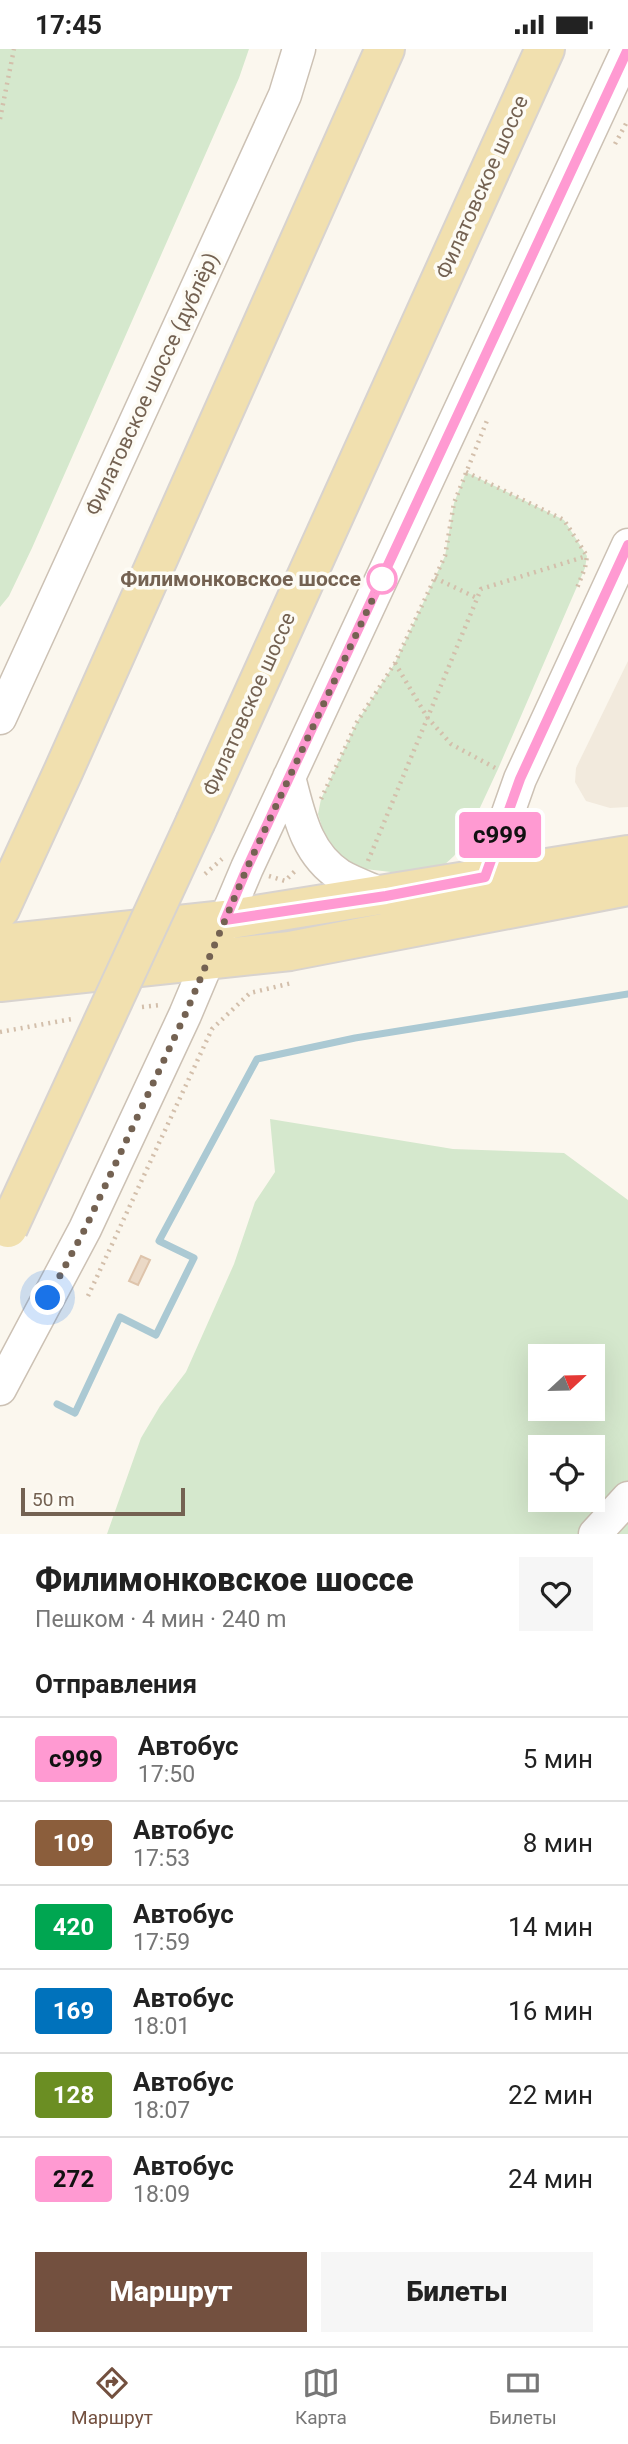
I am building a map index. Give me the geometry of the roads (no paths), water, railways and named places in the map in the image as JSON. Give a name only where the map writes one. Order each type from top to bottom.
[{"type":"main road","points":[[0,909],[64,772],[385,49]]},
{"type":"main road","name":"Филатовское шоссе","points":[[4,1235],[196,821],[545,49]]},
{"type":"main road","points":[[0,944],[225,920],[376,882],[485,877],[628,855]]},
{"type":"main road","points":[[0,982],[290,951],[628,885]]},
{"type":"street","name":"Филатовское шоссе (дублёр)","points":[[0,718],[285,95],[299,49]]},
{"type":"street","points":[[0,1389],[85,1229],[185,1015],[289,778],[628,49]]},
{"type":"street","points":[[471,915],[485,877],[503,771],[628,545]]},
{"type":"street","points":[[289,778],[305,834],[317,854],[342,876],[376,882]]},
{"type":"street","points":[[595,1534],[628,1498]]},
{"type":"waterway","points":[[57,1404],[75,1413],[120,1317],[156,1335],[194,1258],[159,1241],[257,1059],[355,1038],[628,994]]},
{"type":"place","name":"Филимонковское шоссе","points":[[382,579]]}]
